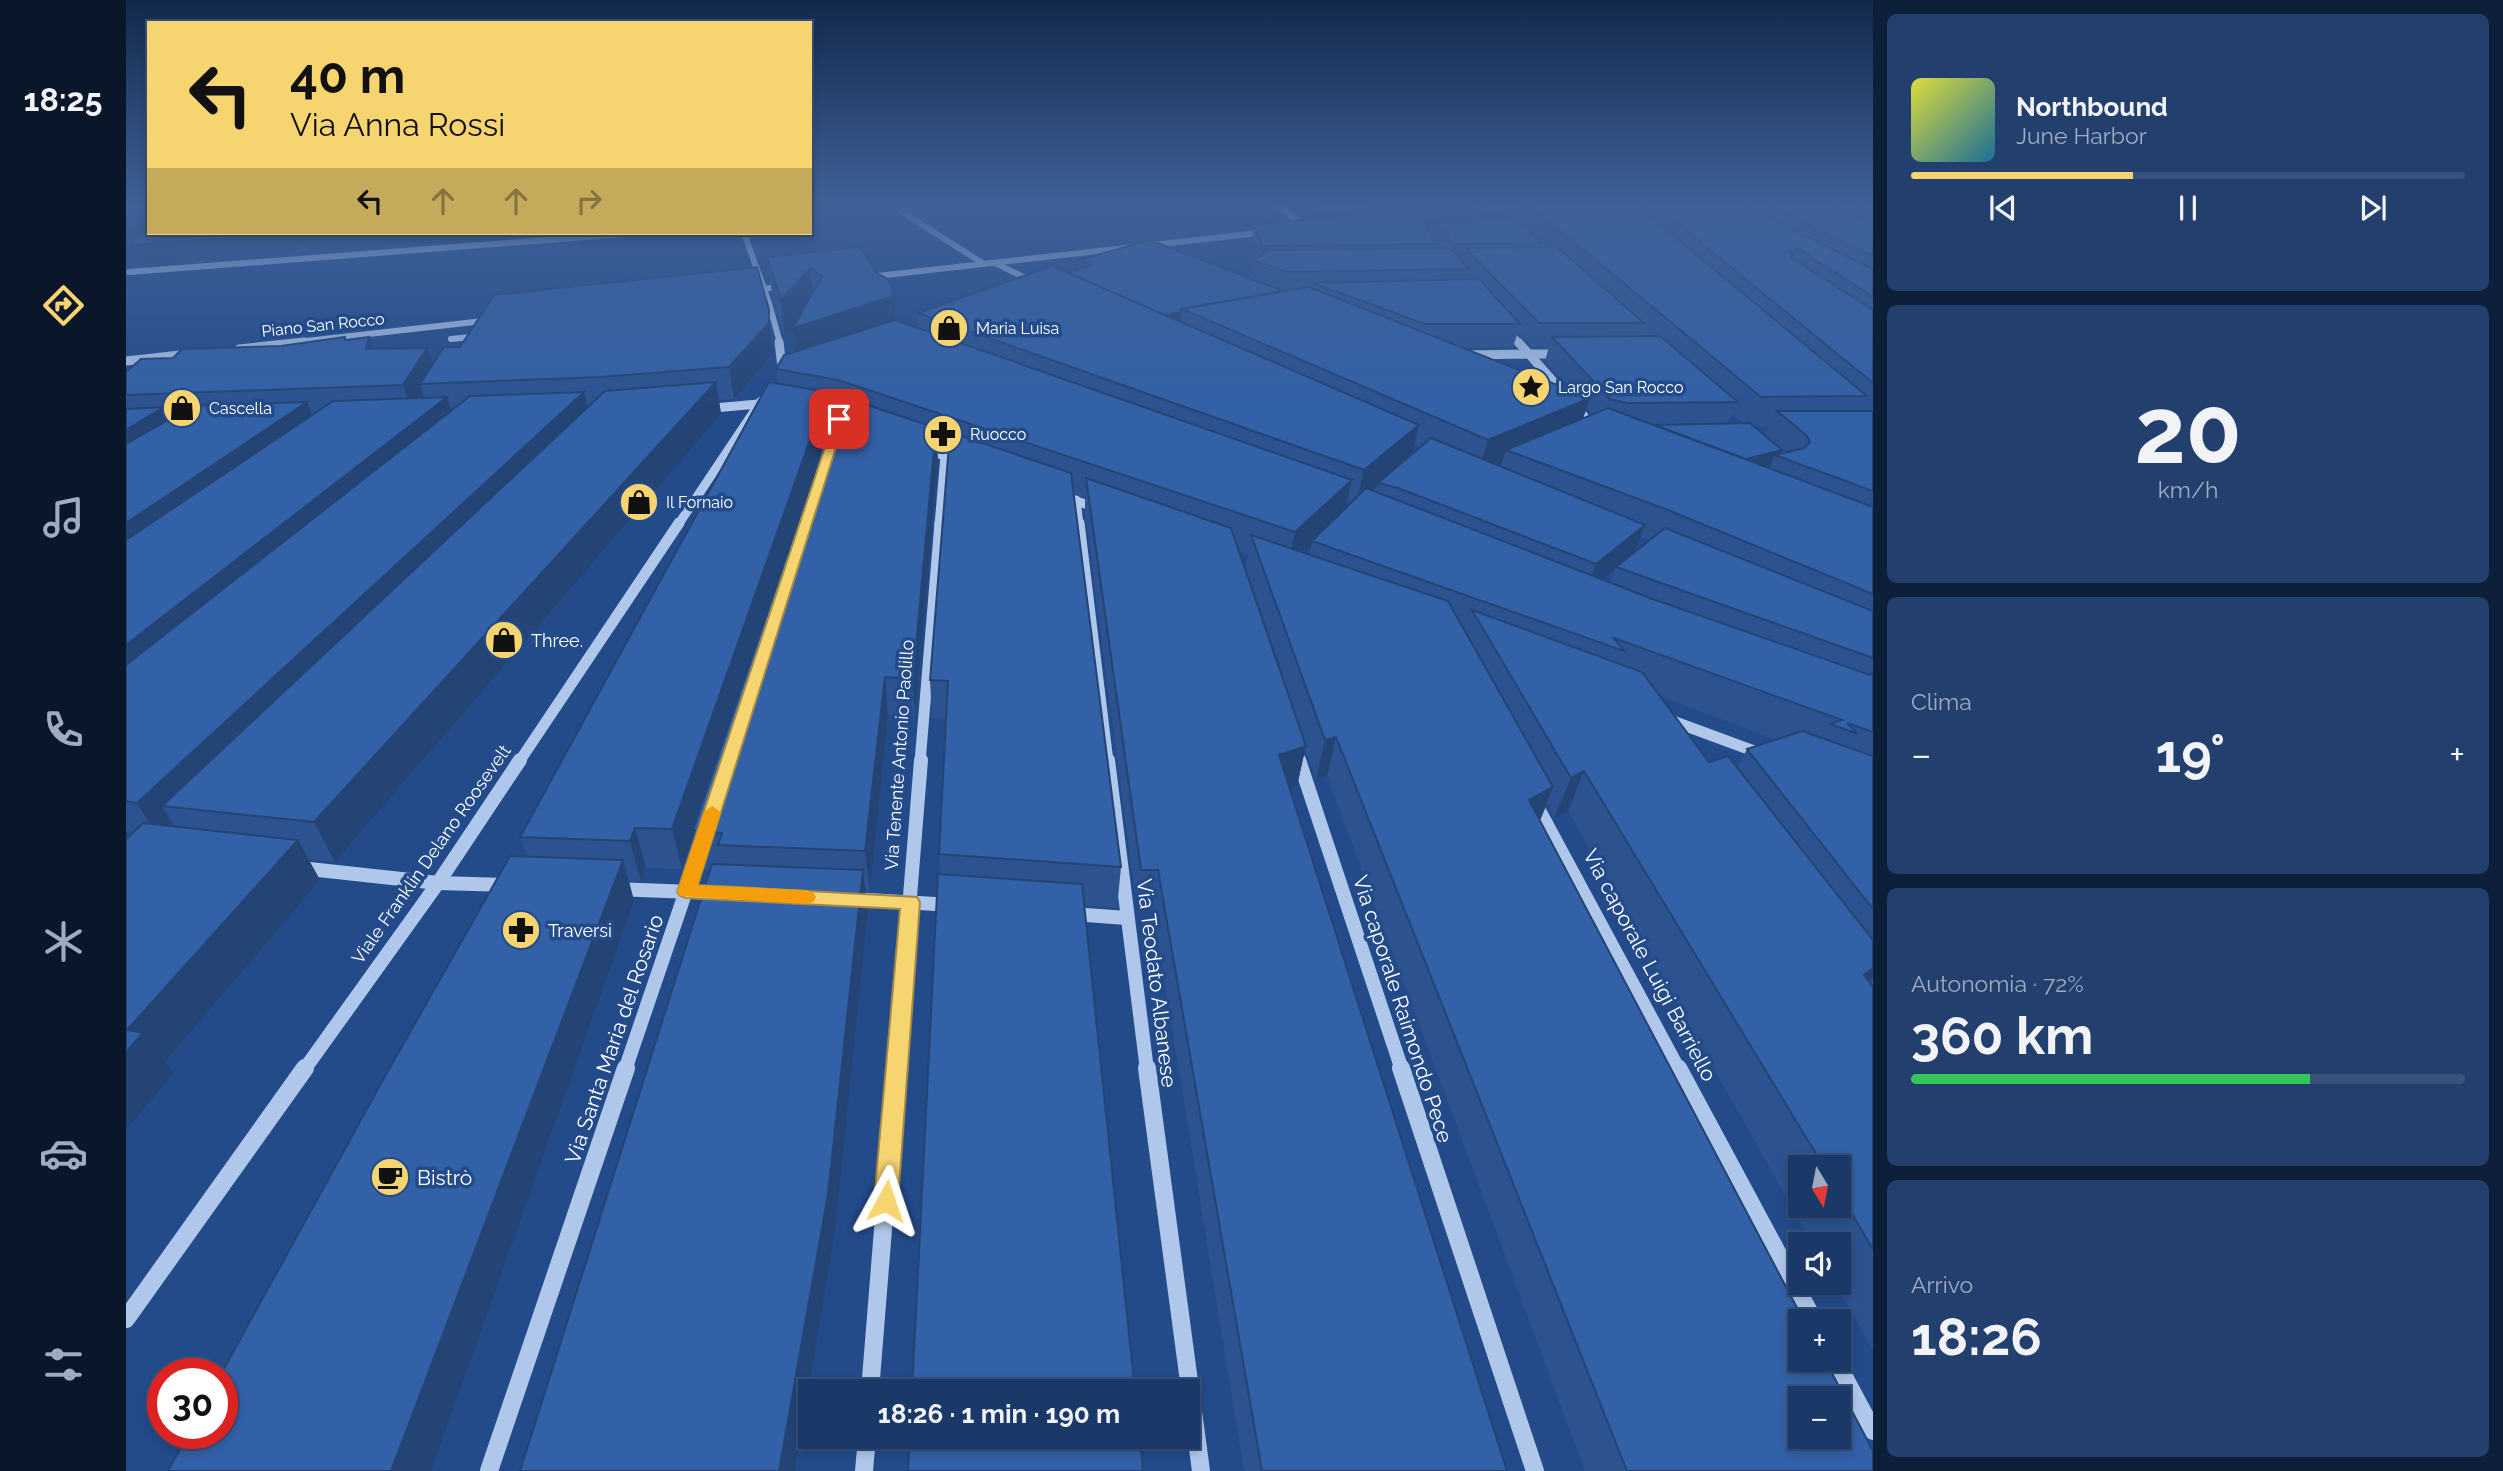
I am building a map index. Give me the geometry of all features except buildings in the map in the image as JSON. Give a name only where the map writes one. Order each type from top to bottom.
[{"type":"street","points":[[758,272],[782,350],[783,380],[795,376]]},
{"type":"street","points":[[861,278],[917,272]]},
{"type":"street","points":[[1013,272],[1043,286],[1031,291]]},
{"type":"street","points":[[738,292],[792,286]]},
{"type":"street","name":"Piano San Rocco","points":[[235,349],[507,318]]},
{"type":"street","points":[[464,348],[480,321]]},
{"type":"street","points":[[1503,325],[1601,432]]},
{"type":"street","points":[[451,339],[471,337]]},
{"type":"street","points":[[126,361],[194,354]]},
{"type":"street","points":[[1459,355],[1570,354]]},
{"type":"street","points":[[690,410],[762,400],[785,409]]},
{"type":"street","name":"Viale Franklin Delano Roosevelt","points":[[126,1319],[438,883],[762,400]]},
{"type":"street","points":[[1571,419],[1601,432]]},
{"type":"street","points":[[1585,435],[1601,432]]},
{"type":"street","points":[[918,447],[971,465]]},
{"type":"street","name":"Via Tenente Antonio Paolillo","points":[[871,1379],[945,456]]},
{"type":"street","points":[[1050,492],[1112,514]]},
{"type":"street","name":"Via Teodato Albanese","points":[[1076,500],[1127,918],[1201,1471]]},
{"type":"street","points":[[1676,738],[1660,716],[1773,758]]},
{"type":"street","name":"Via caporale Raimondo Pece","points":[[1293,741],[1535,1471]]},
{"type":"street","name":"Via caporale Luigi Barriello","points":[[1529,792],[1808,1309]]},
{"type":"street","name":"Via Santa Maria del Rosario","points":[[489,1471],[708,826]]},
{"type":"street","points":[[288,866],[438,883],[521,886]]},
{"type":"street","points":[[603,889],[739,894]]},
{"type":"street","points":[[831,898],[965,906]]},
{"type":"street","points":[[1059,913],[1127,918]]},
{"type":"street","points":[[1841,1372],[1873,1431]]},
{"type":"street","points":[[864,1471],[866,1449]]},
{"type":"slow traffic","points":[[712,812],[686,892],[806,897]]},
{"type":"place","name":"Maria Luisa","points":[[949,328]]},
{"type":"place","name":"Largo San Rocco","points":[[1531,387]]},
{"type":"place","name":"Cascella","points":[[182,408]]},
{"type":"place","name":"Ruocco","points":[[943,434]]},
{"type":"place","name":"Il Fornaio","points":[[639,502]]},
{"type":"place","name":"Three.","points":[[504,640]]},
{"type":"place","name":"Traversi","points":[[521,930]]},
{"type":"place","name":"Bistrò","points":[[390,1177]]},
{"type":"route","points":[[839,419],[686,892],[910,902],[886,1201]]}]
